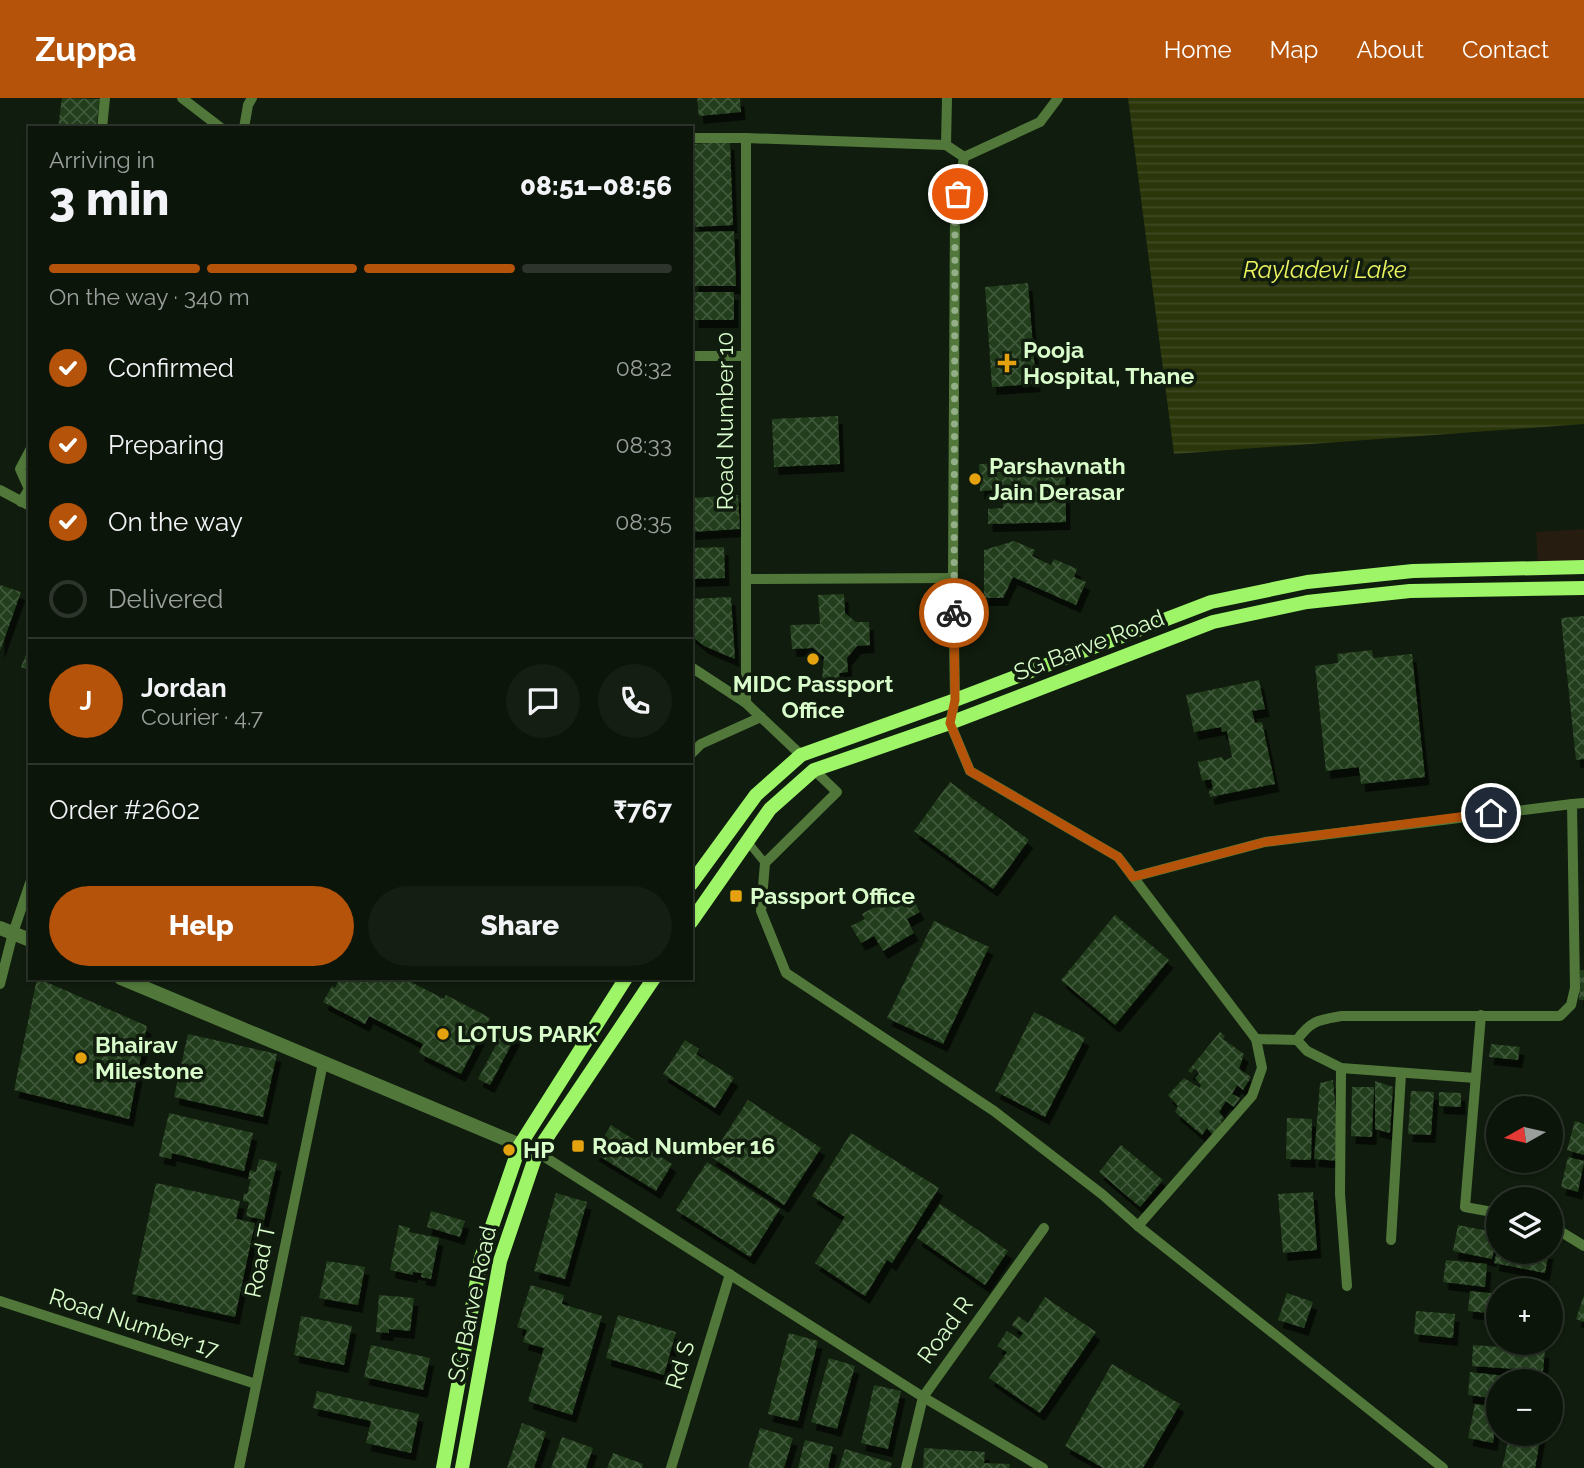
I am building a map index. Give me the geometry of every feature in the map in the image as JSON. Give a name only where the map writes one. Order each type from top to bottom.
[{"type":"main road","name":"SG Barve Road","points":[[693,881],[756,795],[801,755],[1223,599],[1307,582],[1413,571],[1584,567]]},
{"type":"main road","name":"SG Barve Road","points":[[693,919],[770,808],[814,770],[950,723],[1213,622],[1307,602],[1410,591],[1584,588]]},
{"type":"main road","name":"SG Barve Road","points":[[443,1468],[481,1258],[520,1145],[625,980]]},
{"type":"main road","name":"SG Barve Road","points":[[463,1468],[500,1261],[537,1152],[653,980]]},
{"type":"street","points":[[102,126],[105,98]]},
{"type":"street","points":[[183,98],[218,126]]},
{"type":"street","points":[[244,126],[252,98]]},
{"type":"street","points":[[946,145],[947,98]]},
{"type":"street","points":[[964,156],[1040,122],[1058,98]]},
{"type":"street","points":[[693,138],[946,145],[964,156]]},
{"type":"street","name":"Road Number 10","points":[[746,138],[746,704]]},
{"type":"street","points":[[964,156],[955,212],[955,700],[950,723],[970,771],[1118,857],[1256,1039],[1262,1068],[1252,1096],[1138,1226]]},
{"type":"street","points":[[693,356],[746,356]]},
{"type":"street","points":[[28,454],[20,469],[28,487]]},
{"type":"street","points":[[0,490],[25,504]]},
{"type":"street","points":[[746,579],[953,578]]},
{"type":"street","points":[[693,668],[746,704],[801,755]]},
{"type":"street","points":[[693,752],[701,744],[761,717]]},
{"type":"street","points":[[814,770],[837,792],[765,863],[761,911],[786,973],[995,1111],[1443,1468]]},
{"type":"street","points":[[1133,877],[1265,842],[1578,803],[1574,988],[1571,1005],[1560,1016],[1342,1016],[1317,1020],[1307,1026],[1297,1040]]},
{"type":"street","points":[[746,840],[765,863]]},
{"type":"street","points":[[0,984],[6,930],[28,887]]},
{"type":"street","points":[[6,930],[28,939]]},
{"type":"street","points":[[126,980],[520,1145]]},
{"type":"street","points":[[1481,1015],[1465,1207],[1486,1211]]},
{"type":"street","points":[[1256,1039],[1297,1040],[1307,1051],[1341,1068],[1475,1078]]},
{"type":"street","name":"Road T","points":[[239,1468],[323,1063]]},
{"type":"street","points":[[1341,1068],[1340,1194],[1347,1286]]},
{"type":"street","points":[[1391,1240],[1401,1074]]},
{"type":"street","points":[[537,1152],[923,1397],[1043,1468]]},
{"type":"street","name":"Road R","points":[[906,1468],[923,1397],[1044,1228]]},
{"type":"street","points":[[1563,1233],[1584,1246]]},
{"type":"street","name":"Rd S","points":[[671,1468],[730,1275]]},
{"type":"street","name":"Road Number 17","points":[[0,1301],[256,1384]]},
{"type":"shaded area","points":[[1584,529],[1584,564],[1538,564],[1536,532]]},
{"type":"water","name":"Rayladevi Lake","points":[[1128,98],[1584,98],[1584,424],[1174,454]]},
{"type":"building","points":[[62,98],[100,99],[96,126],[58,126]]},
{"type":"building","points":[[697,98],[740,98],[741,112],[699,116]]},
{"type":"building","points":[[730,142],[733,225],[694,227],[693,144]]},
{"type":"building","points":[[734,231],[736,286],[694,286],[693,232]]},
{"type":"building","points":[[1028,283],[1036,384],[992,387],[985,287]]},
{"type":"building","points":[[694,292],[734,292],[734,320],[694,320]]},
{"type":"building","points":[[838,416],[840,464],[774,467],[772,419]]},
{"type":"building","points":[[1065,462],[1066,522],[988,524],[988,509],[1003,508],[1003,490],[980,491],[979,464]]},
{"type":"building","points":[[738,495],[740,529],[693,532],[693,498]]},
{"type":"building","points":[[1014,541],[1035,550],[1032,556],[1051,565],[1054,559],[1077,569],[1074,577],[1086,582],[1076,605],[1013,577],[1003,598],[984,598],[984,550]]},
{"type":"building","points":[[724,547],[725,578],[693,579],[693,548]]},
{"type":"building","points":[[0,585],[21,592],[0,651]]},
{"type":"building","points":[[844,594],[845,613],[856,622],[869,622],[870,645],[857,646],[847,658],[848,672],[839,673],[840,679],[822,680],[824,657],[813,648],[792,649],[790,625],[820,624],[818,595]]},
{"type":"building","points":[[731,597],[735,659],[704,646],[693,637],[693,599]]},
{"type":"building","points":[[1584,616],[1584,759],[1576,760],[1561,618]]},
{"type":"building","points":[[28,650],[28,669],[21,667]]},
{"type":"building","points":[[1372,650],[1373,658],[1412,654],[1425,777],[1361,784],[1359,767],[1326,771],[1315,666],[1338,663],[1337,654]]},
{"type":"building","points":[[1259,680],[1265,709],[1252,711],[1255,723],[1262,722],[1275,784],[1210,797],[1209,791],[1213,790],[1211,779],[1202,781],[1198,762],[1222,757],[1224,761],[1232,757],[1227,731],[1222,732],[1221,727],[1194,732],[1186,695]]},
{"type":"building","points":[[950,782],[1029,840],[993,889],[914,831]]},
{"type":"building","points":[[894,896],[900,906],[913,899],[920,912],[907,919],[914,933],[883,951],[874,936],[861,943],[851,926],[865,919],[862,914]]},
{"type":"building","points":[[1115,915],[1169,960],[1115,1025],[1061,980]]},
{"type":"building","points":[[934,921],[989,947],[943,1044],[887,1018]]},
{"type":"building","points":[[1580,970],[1584,970],[1584,1000],[1579,1000]]},
{"type":"building","name":"Bhairav Milestone","points":[[37,980],[147,1026],[129,1119],[14,1090]]},
{"type":"building","name":"LOTUS PARK","points":[[339,980],[407,980],[444,999],[446,995],[490,1018],[461,1074],[419,1053],[423,1044],[369,1016],[365,1024],[323,1002],[332,986],[335,988]]},
{"type":"building","points":[[1034,1012],[1085,1038],[1045,1117],[995,1091]]},
{"type":"building","points":[[504,1030],[516,1036],[490,1085],[478,1079]]},
{"type":"building","points":[[1220,1032],[1225,1036],[1223,1039],[1244,1054],[1239,1069],[1251,1077],[1243,1090],[1237,1085],[1232,1094],[1240,1098],[1234,1107],[1226,1101],[1219,1112],[1224,1118],[1213,1135],[1207,1128],[1202,1135],[1175,1112],[1178,1106],[1168,1095],[1184,1078],[1200,1088],[1201,1085],[1195,1078],[1199,1073],[1195,1068],[1191,1073],[1188,1071]]},
{"type":"building","points":[[188,1034],[277,1054],[263,1117],[174,1097]]},
{"type":"building","points":[[685,1040],[699,1049],[696,1054],[734,1078],[715,1108],[663,1074]]},
{"type":"building","points":[[1491,1044],[1520,1047],[1518,1060],[1489,1057]]},
{"type":"building","points":[[1333,1080],[1340,1161],[1314,1159],[1320,1083]]},
{"type":"building","points":[[1375,1081],[1393,1087],[1390,1133],[1375,1129]]},
{"type":"building","points":[[1352,1087],[1374,1087],[1372,1137],[1351,1136]]},
{"type":"building","points":[[1411,1091],[1434,1092],[1431,1135],[1408,1134]]},
{"type":"building","points":[[1439,1092],[1461,1093],[1461,1107],[1439,1106]]},
{"type":"building","points":[[748,1100],[821,1148],[784,1205],[711,1157]]},
{"type":"building","points":[[169,1113],[253,1133],[244,1171],[172,1153],[171,1159],[159,1156]]},
{"type":"building","points":[[1287,1118],[1312,1119],[1311,1160],[1286,1159]]},
{"type":"building","points":[[1575,1121],[1584,1124],[1584,1155],[1567,1150]]},
{"type":"building","points":[[611,1125],[672,1164],[656,1191],[594,1153]]},
{"type":"building","points":[[851,1133],[939,1188],[892,1263],[887,1260],[865,1296],[815,1263],[845,1217],[812,1196]]},
{"type":"building","points":[[1121,1145],[1163,1180],[1140,1207],[1099,1172]]},
{"type":"building","points":[[1568,1157],[1584,1161],[1578,1192],[1561,1187]]},
{"type":"building","points":[[259,1159],[277,1163],[264,1220],[246,1216],[249,1202],[243,1201],[251,1179],[248,1179],[250,1170],[256,1172]]},
{"type":"building","points":[[707,1162],[780,1209],[750,1257],[676,1210]]},
{"type":"building","points":[[156,1183],[240,1201],[236,1219],[255,1223],[235,1317],[132,1294]]},
{"type":"building","points":[[1313,1192],[1317,1250],[1283,1253],[1278,1194]]},
{"type":"building","points":[[556,1193],[587,1202],[565,1279],[534,1271]]},
{"type":"building","points":[[940,1204],[1008,1251],[985,1285],[917,1238]]},
{"type":"building","points":[[431,1211],[465,1221],[460,1237],[427,1227]]},
{"type":"building","points":[[399,1225],[410,1228],[409,1232],[439,1238],[431,1279],[421,1277],[422,1273],[413,1272],[413,1275],[390,1270]]},
{"type":"building","points":[[1458,1225],[1486,1231],[1486,1258],[1453,1251]]},
{"type":"building","points":[[1446,1260],[1487,1264],[1485,1287],[1443,1282]]},
{"type":"building","points":[[327,1261],[365,1267],[358,1305],[319,1298]]},
{"type":"building","points":[[1499,1264],[1547,1264],[1545,1273]]},
{"type":"building","points":[[531,1285],[564,1295],[562,1304],[602,1316],[572,1415],[528,1401],[544,1348],[523,1342],[527,1330],[517,1327]]},
{"type":"building","points":[[1470,1291],[1486,1293],[1486,1313],[1468,1311]]},
{"type":"building","points":[[1287,1293],[1313,1302],[1304,1328],[1278,1320]]},
{"type":"building","points":[[379,1295],[414,1298],[410,1331],[389,1329],[389,1333],[376,1332]]},
{"type":"building","points":[[1584,1295],[1584,1322],[1576,1319]]},
{"type":"building","points":[[1045,1297],[1096,1332],[1040,1413],[989,1378],[1007,1352],[997,1346],[1007,1331],[1019,1339],[1023,1333],[1012,1325],[1018,1316],[1028,1323]]},
{"type":"building","points":[[1416,1311],[1455,1314],[1453,1338],[1414,1334]]},
{"type":"building","points":[[618,1315],[676,1332],[664,1375],[606,1358]]},
{"type":"building","points":[[301,1316],[352,1326],[344,1365],[294,1355]]},
{"type":"building","points":[[789,1333],[818,1341],[798,1421],[768,1414]]},
{"type":"building","points":[[371,1345],[430,1358],[423,1390],[364,1377]]},
{"type":"building","points":[[1473,1345],[1486,1346],[1486,1355],[1545,1355],[1543,1369],[1472,1366]]},
{"type":"building","points":[[829,1358],[855,1366],[837,1429],[811,1422]]},
{"type":"building","points":[[1112,1364],[1180,1404],[1143,1468],[1103,1468],[1065,1446]]},
{"type":"building","points":[[1470,1372],[1486,1374],[1486,1397],[1468,1395]]},
{"type":"building","points":[[874,1385],[901,1391],[888,1449],[861,1443]]},
{"type":"building","points":[[317,1391],[419,1414],[411,1453],[366,1443],[371,1421],[313,1408]]},
{"type":"building","points":[[1475,1404],[1486,1406],[1486,1442],[1468,1438]]},
{"type":"building","points":[[522,1423],[546,1432],[534,1468],[507,1468]]},
{"type":"building","points":[[760,1428],[793,1438],[784,1468],[748,1468]]},
{"type":"building","points":[[562,1437],[593,1448],[586,1468],[551,1468]]},
{"type":"building","points":[[805,1440],[833,1447],[828,1468],[798,1468]]},
{"type":"building","points":[[1507,1446],[1539,1446],[1535,1468],[1502,1468]]},
{"type":"building","points":[[924,1448],[985,1452],[984,1463],[1010,1464],[1009,1468],[923,1468]]},
{"type":"building","points":[[845,1449],[892,1463],[890,1468],[839,1468]]},
{"type":"building","points":[[613,1453],[643,1464],[642,1468],[607,1468]]},
{"type":"way so far","points":[[954,613],[955,212],[958,194]]},
{"type":"place","name":"Pooja Hospital, Thane","points":[[1007,363]]},
{"type":"place","name":"Parshavnath Jain Derasar","points":[[975,479]]},
{"type":"place","name":"MIDC Passport Office","points":[[813,659]]},
{"type":"place","name":"Passport Office","points":[[736,896]]},
{"type":"place","name":"LOTUS PARK","points":[[443,1034]]},
{"type":"place","name":"Bhairav Milestone","points":[[81,1058]]},
{"type":"place","name":"Road Number 16","points":[[578,1146]]},
{"type":"place","name":"HP","points":[[509,1150]]},
{"type":"route","points":[[954,613],[955,700],[950,723],[970,771],[1118,857],[1133,877],[1265,842],[1491,813]]}]
